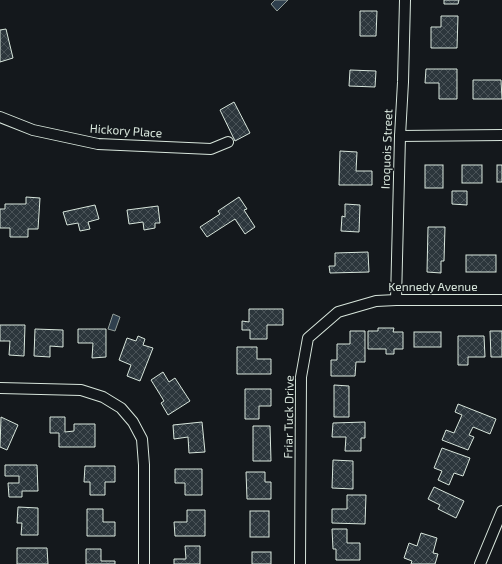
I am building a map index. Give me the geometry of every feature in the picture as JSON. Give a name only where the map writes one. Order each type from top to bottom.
[{"type":"street","name":"Iroquois Street","points":[[396,300],[405,0]]},
{"type":"street","name":"Hickory Place","points":[[0,117],[33,130],[98,144],[211,149],[228,142]]},
{"type":"street","points":[[400,136],[502,135]]},
{"type":"street","name":"Kennedy Avenue","points":[[364,304],[376,301],[396,300],[502,300]]},
{"type":"street","name":"Friar Tuck Drive","points":[[300,564],[301,377],[308,338],[338,312],[364,304]]},
{"type":"street","points":[[0,388],[81,390],[103,396],[121,408],[133,422],[142,439],[144,466],[144,564]]},
{"type":"street","points":[[480,564],[502,511]]},
{"type":"water","points":[[275,0],[288,0],[277,11],[271,4]]},
{"type":"water","points":[[113,314],[120,317],[115,331],[108,329]]},
{"type":"building","points":[[444,0],[459,0],[458,4],[444,4]]},
{"type":"building","points":[[360,11],[377,11],[376,36],[360,36]]},
{"type":"building","points":[[441,16],[458,16],[457,48],[431,48],[431,27],[441,27]]},
{"type":"building","points":[[6,29],[13,58],[0,62],[0,30]]},
{"type":"building","points":[[426,69],[457,69],[457,99],[439,99],[439,83],[425,83]]},
{"type":"building","points":[[350,70],[376,71],[375,87],[349,86]]},
{"type":"building","points":[[473,80],[501,80],[502,99],[473,99]]},
{"type":"building","points":[[234,102],[250,133],[235,141],[220,110]]},
{"type":"building","points":[[340,151],[357,152],[356,171],[372,171],[372,185],[339,185]]},
{"type":"building","points":[[425,165],[443,165],[443,188],[425,188]]},
{"type":"building","points":[[462,165],[482,165],[482,183],[462,183]]},
{"type":"building","points":[[497,165],[502,165],[502,182],[497,182]]},
{"type":"building","points":[[452,191],[467,191],[467,205],[452,204]]},
{"type":"building","points":[[26,197],[40,198],[38,229],[28,229],[28,237],[10,237],[10,228],[0,228],[0,209],[5,209],[5,204],[26,204]]},
{"type":"building","points":[[239,197],[247,209],[244,210],[255,227],[245,234],[235,219],[207,237],[200,227],[220,214],[218,211]]},
{"type":"building","points":[[345,204],[360,205],[359,232],[341,231],[342,216],[345,217]]},
{"type":"building","points":[[95,205],[99,219],[88,222],[90,229],[80,231],[78,223],[67,225],[63,212]]},
{"type":"building","points":[[158,206],[160,223],[155,223],[155,228],[144,230],[143,222],[129,224],[127,210]]},
{"type":"building","points":[[428,227],[445,227],[444,261],[441,261],[441,273],[427,272]]},
{"type":"building","points":[[368,252],[369,272],[330,273],[329,266],[335,266],[335,253]]},
{"type":"building","points":[[466,255],[496,255],[496,272],[466,272]]},
{"type":"building","points":[[249,309],[283,309],[283,325],[267,325],[267,339],[250,339],[250,330],[242,330],[242,321],[249,322]]},
{"type":"building","points":[[0,325],[25,325],[24,356],[9,355],[10,341],[0,341]]},
{"type":"building","points":[[378,328],[394,328],[393,332],[403,332],[403,349],[394,349],[394,354],[386,354],[386,349],[368,349],[368,331],[378,331]]},
{"type":"building","points":[[35,329],[63,330],[63,347],[50,346],[50,357],[34,356]]},
{"type":"building","points":[[78,329],[106,329],[106,357],[92,358],[93,343],[78,343]]},
{"type":"building","points":[[350,331],[365,331],[365,362],[356,362],[355,376],[331,376],[331,360],[337,360],[337,344],[350,344]]},
{"type":"building","points":[[490,331],[502,331],[502,357],[491,357]]},
{"type":"building","points":[[414,332],[441,332],[441,347],[414,347]]},
{"type":"building","points":[[138,336],[145,339],[143,345],[153,348],[140,381],[127,376],[131,365],[119,360],[127,338],[136,341]]},
{"type":"building","points":[[458,336],[484,336],[485,357],[468,357],[468,365],[458,365]]},
{"type":"building","points":[[237,347],[257,347],[257,359],[271,359],[271,374],[237,374]]},
{"type":"building","points":[[163,372],[169,382],[175,378],[190,401],[168,415],[161,403],[164,401],[151,380]]},
{"type":"building","points":[[334,385],[349,386],[349,417],[334,417]]},
{"type":"building","points":[[245,389],[271,389],[271,406],[259,406],[259,419],[245,419]]},
{"type":"building","points":[[458,404],[496,419],[490,434],[473,427],[469,435],[474,437],[468,450],[442,440],[446,430],[454,433],[462,415],[455,412]]},
{"type":"building","points":[[1,417],[18,425],[7,450],[0,447]]},
{"type":"building","points":[[50,417],[65,417],[65,432],[74,431],[74,424],[95,424],[95,447],[59,447],[59,433],[50,433]]},
{"type":"building","points":[[202,422],[205,452],[189,453],[188,437],[174,439],[173,425]]},
{"type":"building","points":[[365,422],[365,438],[361,438],[361,451],[345,451],[346,437],[332,437],[333,423]]},
{"type":"building","points":[[253,426],[270,426],[271,461],[253,461]]},
{"type":"building","points":[[442,448],[470,458],[463,476],[454,473],[449,485],[438,480],[442,471],[434,468]]},
{"type":"building","points":[[333,460],[353,461],[353,489],[332,488]]},
{"type":"building","points":[[5,465],[37,465],[38,491],[22,491],[22,497],[9,497],[8,483],[19,483],[19,476],[5,476]]},
{"type":"building","points":[[85,466],[115,466],[115,482],[105,482],[105,495],[90,495],[90,482],[84,482]]},
{"type":"building","points":[[175,469],[202,469],[202,495],[185,495],[185,483],[175,483]]},
{"type":"building","points":[[246,472],[265,472],[265,482],[271,482],[271,499],[247,499]]},
{"type":"building","points":[[434,487],[464,501],[456,518],[438,509],[440,505],[428,499]]},
{"type":"building","points":[[347,495],[366,495],[365,524],[332,523],[332,509],[347,509]]},
{"type":"building","points":[[18,507],[38,508],[38,535],[21,535],[22,523],[17,523]]},
{"type":"building","points":[[87,509],[103,509],[103,522],[115,522],[115,536],[87,536]]},
{"type":"building","points":[[187,510],[205,510],[205,536],[175,536],[174,522],[187,522]]},
{"type":"building","points":[[250,511],[269,511],[269,537],[250,537]]},
{"type":"building","points":[[332,529],[347,529],[347,543],[360,543],[360,560],[336,560],[336,549],[333,549]]},
{"type":"building","points":[[421,533],[437,538],[433,553],[438,554],[435,564],[411,564],[412,561],[404,558],[409,543],[417,546]]},
{"type":"building","points":[[185,546],[200,546],[200,564],[174,564],[174,559],[186,559]]},
{"type":"building","points":[[17,548],[47,548],[48,564],[17,564]]},
{"type":"building","points":[[86,549],[101,549],[101,561],[115,561],[115,564],[86,564]]},
{"type":"building","points":[[252,552],[271,552],[271,564],[252,564]]}]
